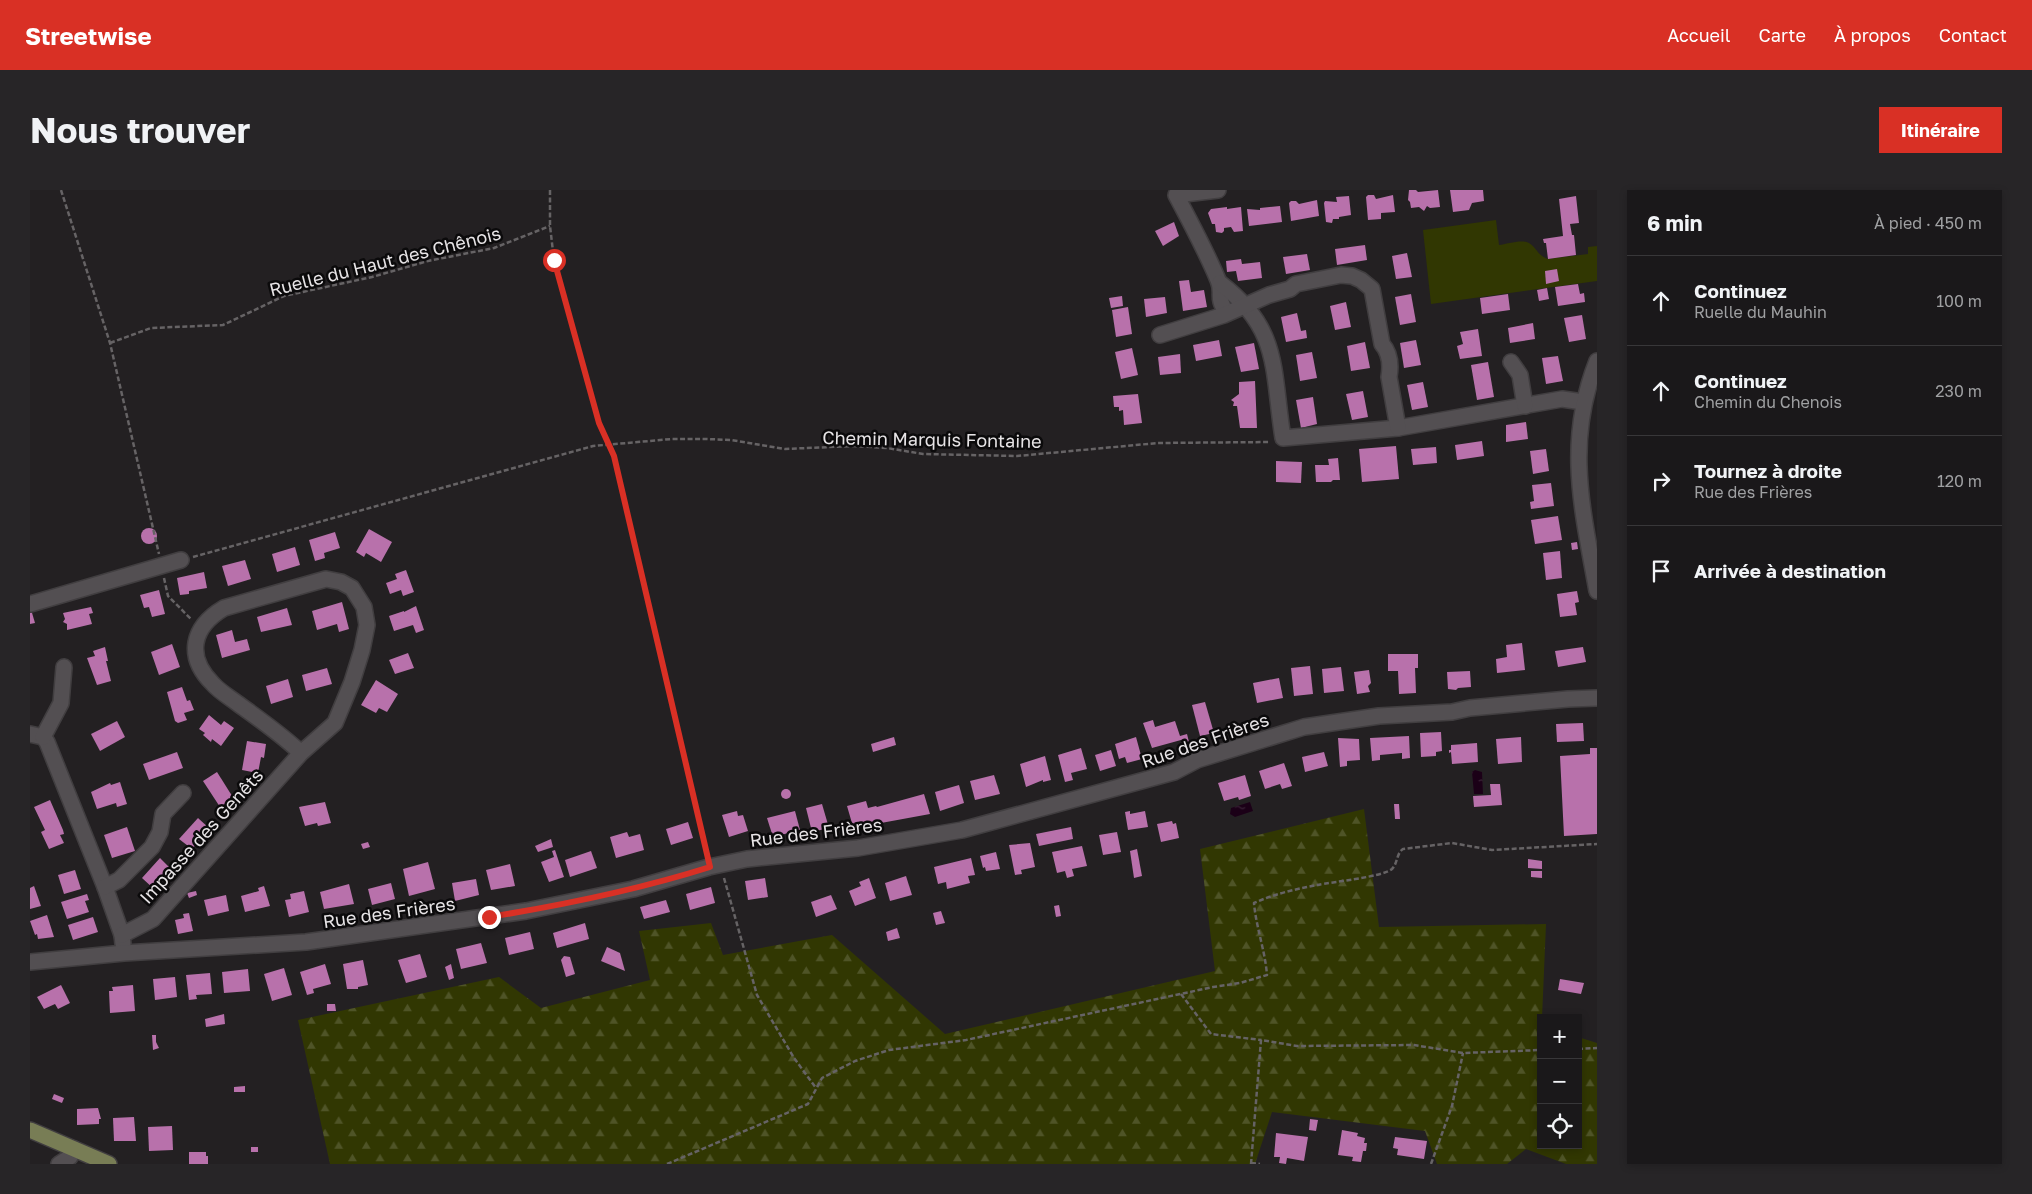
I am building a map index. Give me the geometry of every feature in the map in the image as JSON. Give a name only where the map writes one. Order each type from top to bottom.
[{"type":"main road","points":[[30,1130],[109,1164]]},
{"type":"street","points":[[1218,190],[1176,195],[1202,243],[1220,283],[1220,304],[1227,313]]},
{"type":"street","points":[[1160,335],[1227,313],[1269,295],[1290,289],[1296,284],[1341,275],[1352,276],[1361,280],[1372,289],[1382,344],[1388,351],[1398,428]]},
{"type":"street","points":[[1220,283],[1237,297],[1257,319],[1264,332],[1275,366],[1283,438],[1398,428],[1562,399],[1583,402]]},
{"type":"street","points":[[1511,362],[1520,375],[1526,406]]},
{"type":"street","points":[[1597,362],[1583,402],[1578,450],[1580,499],[1597,590]]},
{"type":"street","points":[[30,604],[181,560]]},
{"type":"street","name":"Impasse des Genêts","points":[[122,935],[153,919],[301,752],[336,723],[352,682],[367,626],[364,607],[352,588],[341,582],[326,579],[224,608],[211,616],[201,628]]},
{"type":"street","points":[[201,628],[196,638],[198,660],[202,671],[213,685],[287,739],[301,752]]},
{"type":"street","points":[[64,667],[61,703],[36,735],[47,742],[105,887],[122,935],[124,953]]},
{"type":"street","name":"Rue des Frières","points":[[30,962],[124,953],[306,942],[467,920],[576,902],[747,859],[858,848],[962,830],[1174,772],[1197,760],[1304,727],[1379,716],[1452,712],[1470,708],[1597,698]]},
{"type":"street","points":[[105,887],[119,880],[152,847],[160,832],[163,814],[183,792]]},
{"type":"street","points":[[58,1164],[70,1157],[74,1149]]},
{"type":"path","points":[[61,190],[110,343],[168,596],[201,628]]},
{"type":"path","points":[[550,190],[550,226],[554,260],[599,423],[610,444],[616,465],[715,866],[757,995],[794,1058],[817,1089]]},
{"type":"path","name":"Ruelle du Haut des Chênois","points":[[110,343],[151,328],[223,325],[284,296],[372,277],[428,261],[494,248],[550,226]]},
{"type":"path","name":"Chemin Marquis Fontaine","points":[[181,560],[593,446],[610,444],[619,445],[672,439],[706,439],[731,440],[785,449],[853,446],[887,448],[923,454],[1017,456],[1158,443],[1266,443],[1283,438]]},
{"type":"path","points":[[667,1164],[808,1104],[822,1078],[855,1061],[889,1050],[966,1040],[1039,1023],[1240,983],[1267,975],[1265,954],[1256,920],[1254,903],[1268,897],[1368,876],[1392,869],[1402,849],[1452,843],[1492,850],[1597,844]]},
{"type":"path","points":[[1181,994],[1211,1034],[1297,1046],[1414,1046],[1463,1053],[1537,1050]]},
{"type":"path","points":[[1260,1164],[1251,1163],[1261,1040]]},
{"type":"path","points":[[1582,1048],[1597,1048]]},
{"type":"path","points":[[1431,1164],[1452,1106],[1463,1053]]},
{"type":"green space","points":[[1496,220],[1499,245],[1526,242],[1548,259],[1588,254],[1588,247],[1597,246],[1597,281],[1431,304],[1423,230]]},
{"type":"green space","points":[[1364,809],[1379,927],[1546,924],[1542,1014],[1537,1014],[1537,1149],[1582,1149],[1582,1038],[1597,1043],[1597,1164],[1566,1164],[1526,1149],[1507,1164],[1437,1164],[1425,1131],[1272,1112],[1255,1164],[330,1164],[298,1020],[499,977],[541,1008],[650,980],[639,931],[711,923],[723,955],[832,935],[945,1034],[1215,971],[1200,849]]},
{"type":"water","points":[[1475,770],[1482,772],[1483,794],[1474,794],[1472,772]]},
{"type":"water","points":[[1250,802],[1253,811],[1235,817],[1230,814],[1231,808]]},
{"type":"building","points":[[1409,190],[1416,190],[1418,192],[1438,190],[1440,207],[1430,208],[1427,206],[1424,211],[1419,207],[1411,208],[1408,200]]},
{"type":"building","points":[[1450,190],[1483,190],[1484,201],[1472,203],[1469,210],[1453,212]]},
{"type":"building","points":[[1374,195],[1376,199],[1393,195],[1395,212],[1381,213],[1381,219],[1368,220],[1366,197]]},
{"type":"building","points":[[1349,196],[1351,215],[1333,219],[1332,223],[1326,222],[1325,201],[1337,202],[1336,197]]},
{"type":"building","points":[[1576,196],[1579,223],[1570,224],[1572,235],[1574,235],[1576,255],[1548,259],[1546,243],[1544,243],[1543,239],[1563,236],[1559,199]]},
{"type":"building","points":[[1317,200],[1319,216],[1291,221],[1289,203],[1291,201],[1296,201],[1299,204]]},
{"type":"building","points":[[1280,206],[1282,222],[1249,226],[1247,209],[1260,210],[1260,208]]},
{"type":"building","points":[[1227,207],[1227,209],[1241,207],[1243,231],[1234,232],[1231,227],[1224,228],[1222,233],[1216,232],[1215,224],[1212,224],[1208,213],[1211,209]]},
{"type":"building","points":[[1174,222],[1179,236],[1163,246],[1155,231]]},
{"type":"building","points":[[1365,245],[1367,260],[1337,265],[1335,249]]},
{"type":"building","points":[[1407,253],[1412,277],[1396,279],[1392,256]]},
{"type":"building","points":[[1307,254],[1310,270],[1286,274],[1283,257]]},
{"type":"building","points":[[1241,259],[1242,264],[1260,262],[1262,278],[1238,281],[1236,271],[1227,272],[1226,261]]},
{"type":"building","points":[[1557,269],[1559,281],[1546,284],[1545,271]]},
{"type":"building","points":[[1189,280],[1191,292],[1204,290],[1207,307],[1183,311],[1179,281]]},
{"type":"building","points":[[1578,284],[1580,294],[1584,293],[1585,302],[1558,306],[1555,287]]},
{"type":"building","points":[[1547,288],[1549,299],[1539,301],[1537,290]]},
{"type":"building","points":[[1411,294],[1416,322],[1400,325],[1395,297]]},
{"type":"building","points":[[1508,294],[1510,310],[1482,314],[1480,298]]},
{"type":"building","points":[[1122,296],[1123,306],[1111,308],[1109,298]]},
{"type":"building","points":[[1165,297],[1167,313],[1146,317],[1144,299]]},
{"type":"building","points":[[1346,302],[1351,327],[1335,330],[1330,306]]},
{"type":"building","points":[[1128,307],[1132,334],[1116,337],[1112,310]]},
{"type":"building","points":[[1297,313],[1301,331],[1306,330],[1307,338],[1286,342],[1281,317]]},
{"type":"building","points":[[1582,315],[1586,339],[1569,342],[1564,318]]},
{"type":"building","points":[[1533,323],[1535,339],[1510,343],[1508,328]]},
{"type":"building","points":[[1478,329],[1482,356],[1460,359],[1457,346],[1463,344],[1460,332]]},
{"type":"building","points":[[1219,340],[1222,356],[1196,361],[1193,345]]},
{"type":"building","points":[[1416,340],[1421,365],[1404,368],[1400,343]]},
{"type":"building","points":[[1365,342],[1370,368],[1351,371],[1347,346]]},
{"type":"building","points":[[1254,343],[1259,369],[1241,372],[1235,347]]},
{"type":"building","points":[[1132,348],[1138,375],[1121,379],[1115,352]]},
{"type":"building","points":[[1312,352],[1317,378],[1300,381],[1296,355]]},
{"type":"building","points":[[1180,354],[1181,373],[1160,375],[1158,357]]},
{"type":"building","points":[[1558,356],[1563,381],[1546,384],[1542,358]]},
{"type":"building","points":[[1488,362],[1494,397],[1477,400],[1471,365]]},
{"type":"building","points":[[1255,381],[1257,428],[1240,428],[1237,406],[1233,406],[1234,402],[1231,400],[1239,394],[1239,382]]},
{"type":"building","points":[[1423,382],[1428,407],[1412,410],[1407,385]]},
{"type":"building","points":[[1363,391],[1368,417],[1352,420],[1346,394]]},
{"type":"building","points":[[1138,394],[1142,423],[1124,425],[1123,410],[1119,411],[1119,407],[1114,407],[1113,396]]},
{"type":"building","points":[[1313,397],[1317,424],[1301,428],[1296,400]]},
{"type":"building","points":[[1526,422],[1528,439],[1506,442],[1506,425]]},
{"type":"building","points":[[1482,441],[1484,456],[1457,460],[1455,445]]},
{"type":"building","points":[[1396,446],[1399,479],[1362,482],[1359,449]]},
{"type":"building","points":[[1436,447],[1437,463],[1413,465],[1411,449]]},
{"type":"building","points":[[1546,449],[1549,471],[1533,474],[1530,451]]},
{"type":"building","points":[[1338,458],[1340,480],[1316,482],[1315,465],[1329,465],[1328,459]]},
{"type":"building","points":[[1276,461],[1302,462],[1301,483],[1276,482]]},
{"type":"building","points":[[1551,483],[1554,506],[1531,509],[1530,502],[1534,501],[1532,485]]},
{"type":"building","points":[[1558,516],[1562,540],[1535,544],[1531,520]]},
{"type":"building","points":[[146,528],[152,528],[157,533],[155,542],[146,544],[141,539],[141,533]]},
{"type":"building","points":[[369,529],[392,542],[381,562],[366,553],[364,557],[356,552]]},
{"type":"building","points":[[335,532],[340,548],[324,553],[325,558],[315,561],[309,540]]},
{"type":"building","points":[[1577,542],[1578,549],[1572,550],[1571,543]]},
{"type":"building","points":[[295,547],[300,565],[277,572],[272,554]]},
{"type":"building","points":[[1560,551],[1562,578],[1546,580],[1543,553]]},
{"type":"building","points":[[245,560],[251,579],[228,586],[222,566]]},
{"type":"building","points":[[406,570],[414,592],[403,596],[401,590],[390,594],[386,583],[397,579],[395,574]]},
{"type":"building","points":[[204,572],[207,588],[189,591],[189,594],[180,595],[177,578]]},
{"type":"building","points":[[159,590],[165,614],[152,617],[149,607],[144,608],[140,595]]},
{"type":"building","points":[[1577,591],[1579,602],[1575,603],[1577,615],[1560,617],[1557,594]]},
{"type":"building","points":[[342,602],[349,629],[339,632],[337,624],[317,630],[312,611]]},
{"type":"building","points":[[30,606],[35,623],[30,624]]},
{"type":"building","points":[[416,606],[424,630],[416,633],[413,625],[394,631],[389,616]]},
{"type":"building","points":[[91,607],[93,613],[89,614],[92,624],[67,630],[67,624],[63,622],[65,619],[63,613]]},
{"type":"building","points":[[287,608],[292,625],[261,632],[257,617]]},
{"type":"building","points":[[232,630],[235,642],[247,639],[250,650],[222,658],[216,635]]},
{"type":"building","points":[[1522,643],[1525,670],[1497,673],[1496,659],[1507,657],[1506,645]]},
{"type":"building","points":[[172,644],[180,667],[159,675],[151,652]]},
{"type":"building","points":[[105,647],[111,681],[97,685],[87,658],[95,656],[93,651]]},
{"type":"building","points":[[1583,647],[1586,662],[1558,667],[1555,651]]},
{"type":"building","points":[[408,653],[414,668],[395,674],[389,660]]},
{"type":"building","points":[[1388,654],[1418,654],[1418,668],[1415,668],[1416,693],[1399,694],[1398,671],[1388,671]]},
{"type":"building","points":[[1310,666],[1313,694],[1294,696],[1291,668]]},
{"type":"building","points":[[1341,667],[1344,691],[1324,693],[1322,669]]},
{"type":"building","points":[[327,668],[332,684],[306,691],[302,675]]},
{"type":"building","points":[[1369,670],[1371,683],[1368,686],[1370,692],[1357,694],[1354,672]]},
{"type":"building","points":[[1470,671],[1471,687],[1458,688],[1456,690],[1448,689],[1447,672]]},
{"type":"building","points":[[1279,678],[1283,698],[1257,703],[1253,683]]},
{"type":"building","points":[[288,679],[293,697],[271,704],[266,686]]},
{"type":"building","points":[[376,680],[398,694],[387,712],[379,708],[376,713],[361,705]]},
{"type":"building","points":[[182,687],[187,701],[190,700],[194,710],[184,713],[187,720],[178,723],[175,721],[167,692]]},
{"type":"building","points":[[1205,702],[1214,733],[1200,736],[1192,705]]},
{"type":"building","points":[[209,715],[221,725],[224,721],[234,728],[221,746],[212,739],[211,742],[203,735],[205,733],[199,729]]},
{"type":"building","points":[[1153,720],[1155,727],[1175,721],[1180,736],[1187,734],[1190,746],[1183,748],[1181,740],[1152,748],[1143,723]]},
{"type":"building","points":[[117,721],[125,737],[100,751],[91,734]]},
{"type":"building","points":[[1583,723],[1584,741],[1557,742],[1556,724]]},
{"type":"building","points":[[1441,732],[1442,751],[1436,752],[1436,756],[1421,757],[1420,733]]},
{"type":"building","points":[[1409,736],[1410,758],[1402,759],[1402,753],[1380,755],[1380,760],[1372,761],[1370,738]]},
{"type":"building","points":[[894,737],[896,745],[873,752],[871,744]]},
{"type":"building","points":[[1136,737],[1142,759],[1127,763],[1125,757],[1119,759],[1115,744]]},
{"type":"building","points":[[1521,737],[1522,762],[1498,764],[1496,739]]},
{"type":"building","points":[[1338,738],[1359,739],[1360,760],[1347,761],[1347,766],[1340,767]]},
{"type":"building","points":[[247,741],[266,744],[264,758],[261,757],[258,773],[242,770]]},
{"type":"building","points":[[1477,743],[1478,762],[1452,764],[1451,752],[1449,753],[1451,745]]},
{"type":"building","points":[[1081,748],[1087,769],[1071,773],[1073,780],[1065,782],[1058,755]]},
{"type":"building","points":[[1590,748],[1597,748],[1597,834],[1564,836],[1560,756],[1590,754]]},
{"type":"building","points":[[1111,750],[1116,766],[1100,771],[1095,755]]},
{"type":"building","points":[[177,752],[183,768],[149,780],[143,764]]},
{"type":"building","points":[[1324,752],[1328,766],[1305,772],[1302,757]]},
{"type":"building","points":[[1045,756],[1051,780],[1043,782],[1043,780],[1026,787],[1020,764]]},
{"type":"building","points":[[1284,763],[1292,786],[1282,789],[1280,784],[1265,789],[1259,771]]},
{"type":"building","points":[[217,772],[234,799],[220,807],[203,781]]},
{"type":"building","points":[[994,775],[1000,794],[975,800],[970,781]]},
{"type":"building","points":[[1245,775],[1251,796],[1239,800],[1238,797],[1224,801],[1218,783]]},
{"type":"building","points":[[120,782],[127,804],[117,807],[116,803],[97,809],[91,792],[110,783],[111,785]]},
{"type":"building","points":[[1490,784],[1500,784],[1502,805],[1474,807],[1473,796],[1491,795]]},
{"type":"building","points":[[959,785],[964,803],[940,811],[935,792]]},
{"type":"building","points":[[784,789],[788,789],[791,794],[790,798],[784,799],[781,796],[781,792]]},
{"type":"building","points":[[924,794],[930,814],[854,830],[847,806],[866,801],[868,808],[877,807]]},
{"type":"building","points":[[50,800],[63,830],[64,834],[60,835],[64,843],[49,849],[41,832],[45,830],[34,807]]},
{"type":"building","points":[[325,802],[331,823],[318,826],[317,823],[305,826],[299,807]]},
{"type":"building","points":[[822,804],[829,828],[812,832],[806,808]]},
{"type":"building","points":[[1394,804],[1399,804],[1400,819],[1395,819]]},
{"type":"building","points":[[737,811],[738,816],[743,815],[748,831],[729,837],[722,815]]},
{"type":"building","points":[[795,811],[800,830],[773,837],[767,818]]},
{"type":"building","points":[[1130,811],[1130,814],[1145,811],[1148,827],[1128,830],[1125,812]]},
{"type":"building","points":[[198,818],[210,829],[192,849],[179,839]]},
{"type":"building","points":[[1172,821],[1173,824],[1176,823],[1179,838],[1161,842],[1157,824]]},
{"type":"building","points":[[688,822],[693,838],[671,845],[666,829]]},
{"type":"building","points":[[127,827],[135,851],[112,858],[104,835]]},
{"type":"building","points":[[1071,827],[1073,839],[1039,846],[1036,834]]},
{"type":"building","points":[[627,832],[629,837],[640,834],[644,850],[616,858],[610,837]]},
{"type":"building","points":[[1117,832],[1121,852],[1103,855],[1099,835]]},
{"type":"building","points":[[551,839],[553,847],[538,852],[535,846]]},
{"type":"building","points":[[368,842],[370,847],[363,849],[361,844]]},
{"type":"building","points":[[1030,843],[1035,867],[1021,870],[1022,874],[1015,875],[1009,845]]},
{"type":"building","points":[[1082,846],[1087,866],[1072,869],[1074,876],[1067,878],[1065,871],[1057,873],[1052,852]]},
{"type":"building","points":[[1137,849],[1142,876],[1134,878],[1130,851]]},
{"type":"building","points":[[555,850],[564,877],[549,882],[541,862],[554,857],[552,851]]},
{"type":"building","points":[[591,851],[597,868],[570,877],[565,860]]},
{"type":"building","points":[[996,852],[1000,869],[986,871],[985,867],[983,868],[980,856]]},
{"type":"building","points":[[160,858],[175,873],[166,883],[163,880],[154,889],[142,878]]},
{"type":"building","points":[[971,858],[975,875],[968,876],[970,883],[947,889],[946,882],[938,884],[934,867]]},
{"type":"building","points":[[1528,859],[1542,861],[1542,869],[1528,868]]},
{"type":"building","points":[[428,862],[435,889],[409,896],[403,869]]},
{"type":"building","points":[[510,864],[515,886],[491,890],[486,870]]},
{"type":"building","points":[[75,870],[81,889],[64,894],[58,875]]},
{"type":"building","points":[[1531,871],[1542,871],[1542,878],[1531,877]]},
{"type":"building","points":[[906,876],[912,895],[890,901],[885,883]]},
{"type":"building","points":[[765,878],[768,897],[748,900],[745,881]]},
{"type":"building","points":[[869,878],[876,898],[855,906],[849,891],[861,886],[859,882]]},
{"type":"building","points":[[476,879],[479,895],[455,901],[452,883]]},
{"type":"building","points":[[391,883],[395,899],[372,905],[368,889]]},
{"type":"building","points":[[349,884],[354,904],[324,909],[320,892]]},
{"type":"building","points":[[34,886],[41,906],[30,909],[30,888]]},
{"type":"building","points":[[264,886],[270,906],[245,912],[241,896],[259,891],[258,888]]},
{"type":"building","points":[[711,887],[715,903],[690,910],[686,894]]},
{"type":"building","points":[[196,891],[197,895],[189,898],[187,893]]},
{"type":"building","points":[[304,891],[309,912],[289,917],[285,900],[291,899],[290,894]]},
{"type":"building","points":[[87,894],[89,900],[85,901],[89,912],[67,919],[61,902]]},
{"type":"building","points":[[226,895],[229,911],[208,916],[204,900]]},
{"type":"building","points":[[831,895],[837,909],[816,917],[811,902]]},
{"type":"building","points":[[666,900],[670,912],[644,919],[640,907]]},
{"type":"building","points":[[1059,905],[1061,916],[1056,917],[1054,906]]},
{"type":"building","points":[[941,911],[945,923],[936,925],[933,913]]},
{"type":"building","points":[[189,913],[193,931],[178,934],[175,920],[184,918],[183,914]]},
{"type":"building","points":[[47,915],[54,937],[38,939],[30,921]]},
{"type":"building","points":[[93,917],[98,932],[73,940],[68,925]]},
{"type":"building","points":[[585,923],[589,939],[557,948],[553,933]]},
{"type":"building","points":[[897,928],[900,938],[888,941],[886,932]]},
{"type":"building","points":[[530,932],[534,949],[509,955],[505,938]]},
{"type":"building","points":[[481,943],[487,963],[461,969],[456,949]]},
{"type":"building","points":[[607,947],[620,953],[625,971],[601,961]]},
{"type":"building","points":[[420,954],[427,977],[406,983],[398,960]]},
{"type":"building","points":[[564,956],[570,957],[575,974],[566,977],[561,960]]},
{"type":"building","points":[[363,960],[368,985],[358,987],[358,989],[347,989],[343,964]]},
{"type":"building","points":[[325,964],[331,984],[313,989],[314,993],[307,995],[300,972]]},
{"type":"building","points":[[451,964],[454,978],[449,980],[445,967]]},
{"type":"building","points":[[284,968],[292,995],[272,1001],[264,974]]},
{"type":"building","points":[[248,969],[250,991],[224,993],[222,972]]},
{"type":"building","points":[[210,973],[212,994],[196,995],[197,999],[189,1000],[186,975]]},
{"type":"building","points":[[175,977],[177,997],[155,1000],[153,979]]},
{"type":"building","points":[[1560,979],[1584,983],[1581,994],[1558,990]]},
{"type":"building","points":[[61,985],[70,1003],[58,1009],[55,1004],[44,1009],[37,997]]},
{"type":"building","points":[[133,985],[135,1011],[110,1013],[109,991],[113,991],[112,987]]},
{"type":"building","points":[[327,1004],[335,1004],[336,1011],[327,1011]]},
{"type":"building","points":[[224,1014],[225,1024],[206,1027],[205,1019]]},
{"type":"building","points":[[152,1035],[156,1035],[156,1042],[159,1048],[153,1050]]},
{"type":"building","points":[[245,1086],[245,1092],[234,1092],[234,1087]]},
{"type":"building","points":[[54,1094],[64,1098],[62,1103],[52,1099]]},
{"type":"building","points":[[98,1108],[101,1119],[99,1119],[99,1124],[77,1125],[77,1109]]},
{"type":"building","points":[[134,1117],[136,1141],[114,1141],[113,1118]]},
{"type":"building","points":[[1310,1119],[1318,1120],[1316,1131],[1309,1130]]},
{"type":"building","points":[[172,1126],[173,1150],[149,1151],[148,1127]]},
{"type":"building","points":[[1342,1130],[1358,1133],[1357,1136],[1365,1138],[1364,1143],[1367,1143],[1366,1151],[1363,1151],[1361,1162],[1352,1161],[1353,1157],[1338,1155]]},
{"type":"building","points":[[1276,1133],[1308,1137],[1304,1161],[1287,1158],[1286,1164],[1279,1163],[1280,1157],[1274,1157]]},
{"type":"building","points":[[1395,1137],[1427,1141],[1424,1159],[1397,1155],[1398,1149],[1393,1148]]},
{"type":"building","points":[[251,1147],[258,1147],[258,1152],[251,1152]]},
{"type":"building","points":[[189,1152],[206,1152],[208,1164],[189,1164]]},
{"type":"route","points":[[489,917],[576,902],[633,889],[710,867],[614,456],[599,423],[554,260]]}]
